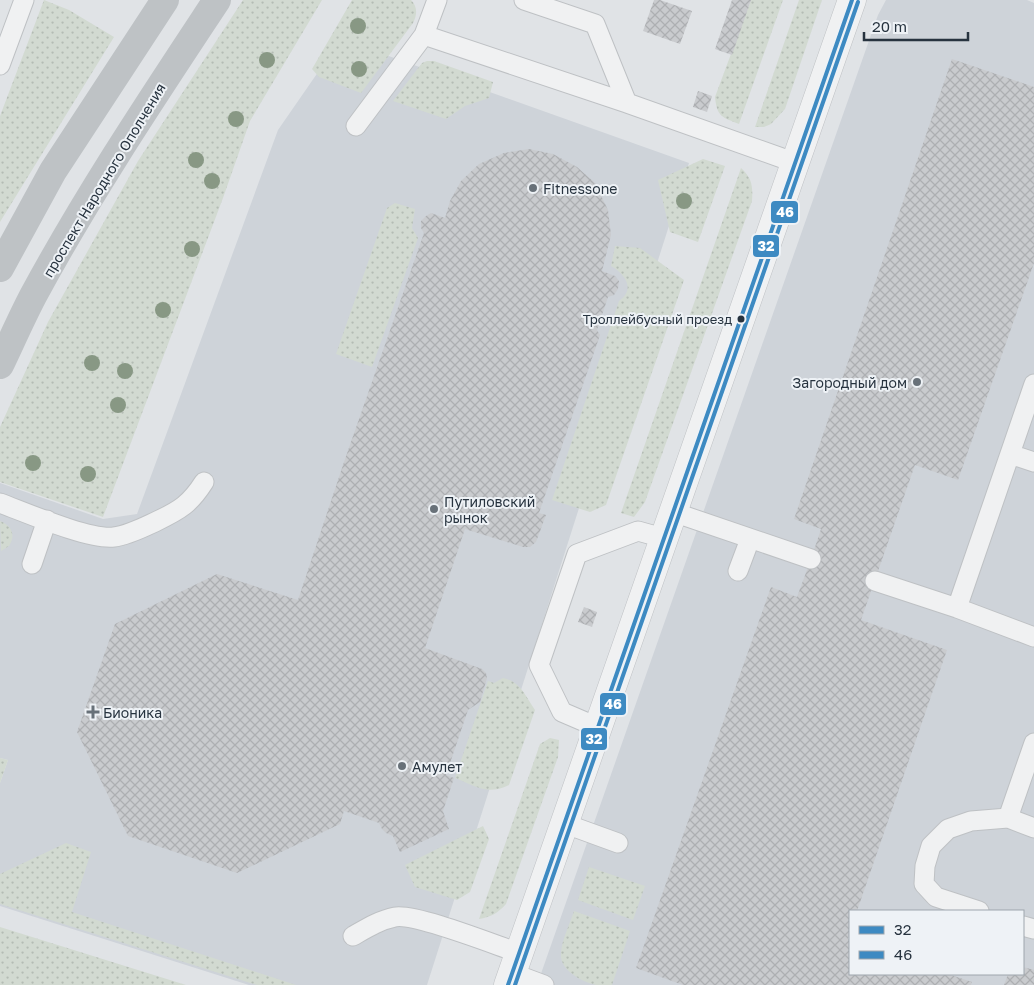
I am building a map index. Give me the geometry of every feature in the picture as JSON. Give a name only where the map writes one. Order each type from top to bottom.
[{"type":"main road","points":[[0,268],[53,171],[165,0]]},
{"type":"main road","name":"проспект Народного Ополчения","points":[[0,365],[33,297],[92,193],[217,0]]},
{"type":"street","points":[[513,970],[852,0]]},
{"type":"lane","points":[[0,65],[24,0]]},
{"type":"lane","points":[[356,126],[424,35],[437,0]]},
{"type":"lane","points":[[524,0],[595,24],[627,102]]},
{"type":"lane","points":[[424,35],[627,102],[796,162]]},
{"type":"lane","points":[[957,608],[1034,384]]},
{"type":"lane","points":[[1010,454],[1034,462]]},
{"type":"lane","points":[[0,503],[96,537],[114,537],[136,531],[180,510],[195,497],[204,482]]},
{"type":"lane","points":[[673,512],[811,559]]},
{"type":"lane","points":[[32,564],[47,520]]},
{"type":"lane","points":[[597,727],[562,712],[539,665],[577,554],[638,531],[663,538]]},
{"type":"lane","points":[[738,571],[750,538]]},
{"type":"lane","points":[[875,581],[957,608],[1034,637]]},
{"type":"lane","points":[[1008,818],[1034,743]]},
{"type":"lane","points":[[976,910],[936,897],[924,884],[925,866],[931,846],[948,829],[971,821],[1008,818],[1034,828]]},
{"type":"lane","points":[[563,823],[618,843]]},
{"type":"lane","points":[[353,936],[377,923],[397,916],[421,920],[544,985]]},
{"type":"shaded area","points":[[44,0],[69,10],[114,37],[0,222],[0,116]]},
{"type":"shaded area","points":[[243,0],[322,0],[250,121],[103,517],[0,482],[0,427],[48,322],[138,161]]},
{"type":"shaded area","points":[[352,0],[411,0],[415,5],[416,11],[413,23],[361,93],[319,77],[312,69]]},
{"type":"shaded area","points":[[751,0],[783,0],[739,124],[721,115],[717,109],[715,97]]},
{"type":"shaded area","points":[[799,0],[822,0],[785,109],[771,124],[764,127],[755,127]]},
{"type":"shaded area","points":[[886,0],[1027,0],[1034,3],[1034,985],[537,985],[878,15]]},
{"type":"shaded area","points":[[341,39],[689,163],[427,985],[249,985],[0,906],[0,783],[8,760],[0,758],[0,483],[103,519],[137,514],[278,130]]},
{"type":"shaded area","points":[[434,61],[493,82],[489,98],[465,106],[446,119],[393,101],[422,63]]},
{"type":"shaded area","points":[[703,159],[725,166],[698,242],[670,232],[658,180]]},
{"type":"shaded area","points":[[741,168],[748,175],[751,183],[752,201],[645,502],[634,517],[621,513]]},
{"type":"shaded area","points":[[395,203],[415,209],[412,228],[418,238],[372,367],[336,354],[387,208]]},
{"type":"shaded area","points":[[615,246],[640,248],[684,280],[606,505],[590,512],[552,500],[619,301],[627,292],[627,282],[624,277],[611,266]]},
{"type":"shaded area","points":[[0,521],[12,531],[9,546],[1,551]]},
{"type":"shaded area","points":[[503,678],[514,682],[518,686],[535,710],[509,785],[488,790],[455,778],[488,681],[494,683]]},
{"type":"shaded area","points":[[550,738],[559,740],[558,757],[506,904],[494,914],[479,919],[540,744]]},
{"type":"shaded area","points":[[0,758],[8,760],[0,783]]},
{"type":"shaded area","points":[[483,826],[489,839],[470,892],[457,900],[415,887],[405,865]]},
{"type":"shaded area","points":[[66,843],[91,852],[72,912],[296,985],[257,985],[0,904],[0,874]]},
{"type":"shaded area","points":[[589,867],[645,886],[633,920],[578,900]]},
{"type":"shaded area","points":[[574,911],[630,931],[612,985],[596,985],[584,981],[572,974],[564,965],[561,953],[564,937]]},
{"type":"shaded area","points":[[0,927],[186,985],[0,985]]},
{"type":"building","points":[[654,0],[660,0],[692,11],[680,44],[643,31]]},
{"type":"building","points":[[732,0],[751,0],[732,55],[715,49]]},
{"type":"building","points":[[952,59],[1034,87],[1034,263],[958,480],[915,465],[861,620],[947,650],[857,910],[849,910],[849,975],[951,975],[972,982],[971,985],[683,985],[636,968],[771,587],[797,597],[811,559],[821,529],[794,519]]},
{"type":"building","points":[[698,91],[712,96],[707,112],[693,107]]},
{"type":"building","name":"Путиловский рынок","points":[[529,149],[553,154],[577,167],[595,183],[608,210],[611,235],[602,271],[615,276],[619,281],[618,289],[614,295],[608,297],[597,330],[600,335],[539,513],[546,515],[536,542],[530,547],[523,547],[465,529],[425,648],[482,669],[486,673],[487,678],[480,702],[468,710],[446,775],[454,778],[443,811],[449,829],[400,852],[393,836],[386,833],[379,823],[344,811],[340,824],[237,873],[128,836],[77,732],[115,624],[217,574],[298,600],[424,233],[421,228],[421,221],[431,213],[445,218],[450,201],[461,181],[479,164],[504,153]]},
{"type":"building","points":[[584,607],[597,612],[592,627],[578,622]]},
{"type":"building","points":[[1024,967],[1034,970],[1034,985],[1004,985],[1008,975],[1024,975]]},
{"type":"transit line","name":"32","points":[[508,985],[852,0]]},
{"type":"transit line","name":"46","points":[[515,985],[858,2]]},
{"type":"place","name":"Fitnessone","points":[[533,188]]},
{"type":"place","name":"Троллейбусный проезд","points":[[741,319]]},
{"type":"place","name":"Загородный дом","points":[[917,382]]},
{"type":"place","name":"Путиловский рынок","points":[[434,509]]},
{"type":"place","name":"Бионика","points":[[93,712]]},
{"type":"place","name":"Амулет","points":[[402,766]]}]
